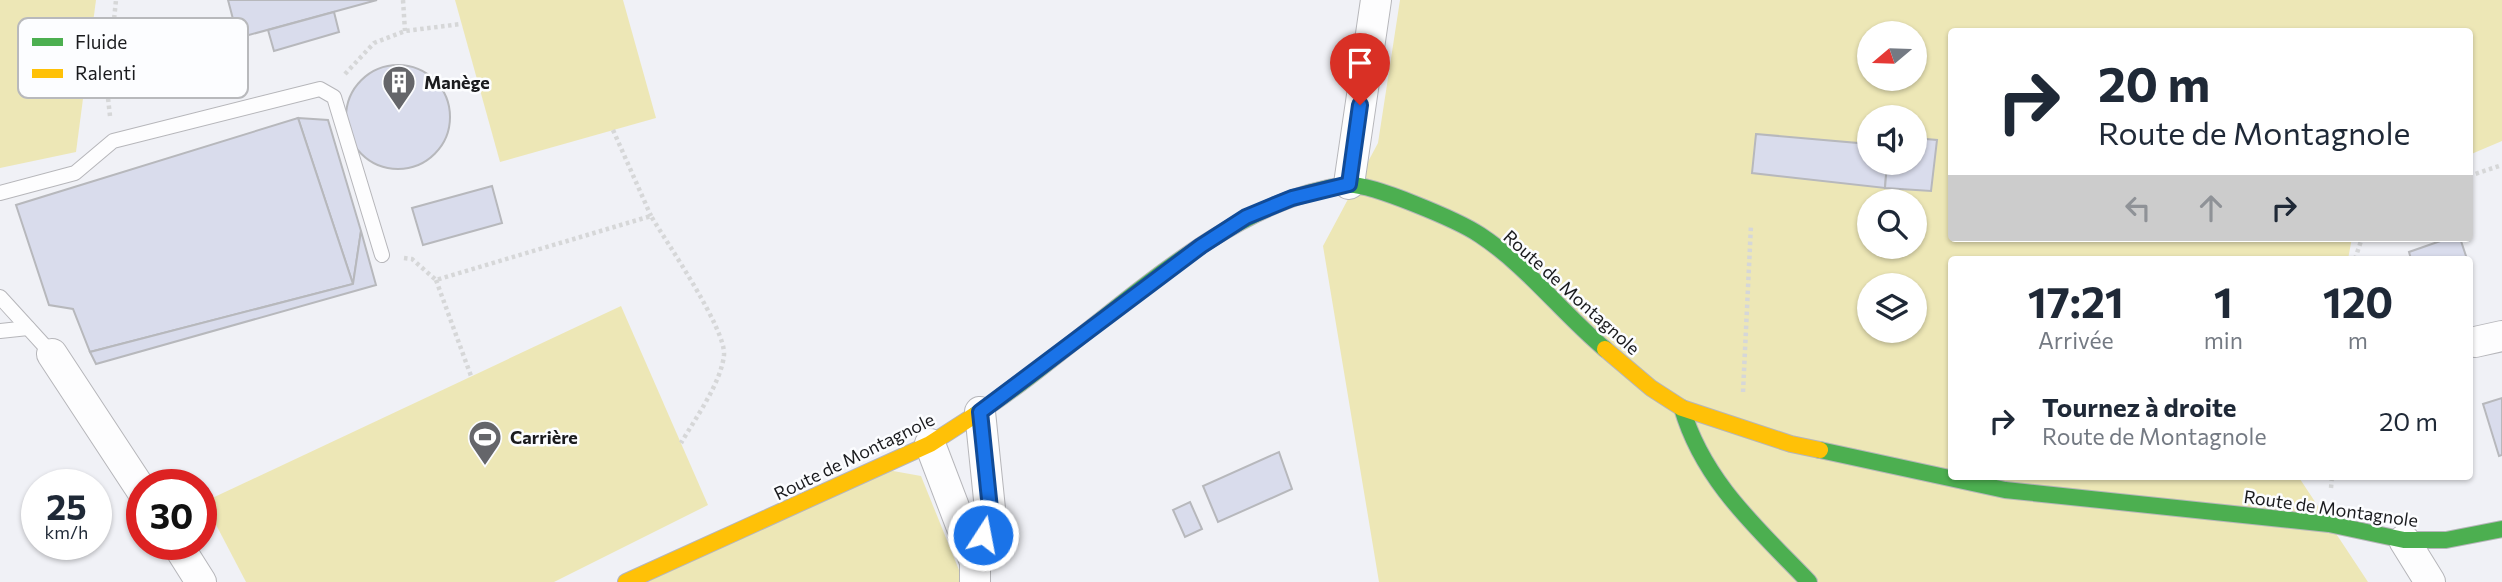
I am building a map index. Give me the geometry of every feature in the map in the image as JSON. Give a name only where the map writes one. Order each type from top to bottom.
[{"type":"street","points":[[1349,184],[1376,0]]},
{"type":"street","name":"Route de Montagnole","points":[[626,582],[930,444],[980,412],[1201,246],[1246,217],[1292,198],[1349,184],[1413,203],[1479,234],[1527,273],[1580,328],[1651,388],[1682,408],[1791,444],[1948,478]]},
{"type":"street","points":[[52,354],[128,469]]},
{"type":"street","points":[[1682,408],[1686,430],[1710,472],[1809,582]]},
{"type":"street","points":[[975,572],[990,509],[980,412]]},
{"type":"street","points":[[930,444],[975,572]]},
{"type":"street","name":"Route de Montagnole","points":[[1958,480],[2005,490],[2329,524],[2404,540],[2446,540],[2502,529]]},
{"type":"street","points":[[2404,540],[2430,582]]},
{"type":"street","points":[[187,560],[201,582]]},
{"type":"lane","points":[[0,193],[75,173],[113,141],[320,89],[334,97],[382,255]]},
{"type":"lane","points":[[0,297],[52,354]]},
{"type":"lane","points":[[0,331],[28,328]]},
{"type":"path","points":[[114,18],[116,0]]},
{"type":"path","points":[[403,0],[405,31]]},
{"type":"path","points":[[328,93],[374,43],[405,31],[461,24]]},
{"type":"path","points":[[108,98],[113,141]]},
{"type":"path","points":[[612,131],[651,216],[720,332],[724,355],[709,396],[681,443]]},
{"type":"path","points":[[2473,175],[2502,165]]},
{"type":"path","points":[[436,280],[651,216]]},
{"type":"path","points":[[1739,427],[1751,225]]},
{"type":"path","points":[[382,255],[412,259],[436,280],[471,376]]},
{"type":"shaded area","points":[[0,0],[96,0],[94,18],[18,18],[18,98],[83,98],[76,152],[0,168]]},
{"type":"shaded area","points":[[455,0],[623,0],[656,118],[500,162]]},
{"type":"shaded area","points":[[1400,0],[2502,0],[2502,141],[2473,153],[2473,28],[1948,28],[1948,242],[2351,242],[2349,256],[1948,256],[1948,480],[2301,480],[2368,582],[1379,582],[1323,246],[1378,143]]},
{"type":"shaded area","name":"Carrière","points":[[621,306],[708,505],[554,582],[246,582],[217,527],[217,496]]},
{"type":"shaded area","points":[[882,469],[921,476],[959,570],[959,582],[645,582]]},
{"type":"building","points":[[228,0],[377,0],[248,35],[248,18],[233,18]]},
{"type":"building","points":[[334,12],[339,32],[274,51],[268,30]]},
{"type":"building","name":"Manège","points":[[398,65],[418,69],[435,80],[446,97],[450,117],[446,137],[435,154],[418,165],[398,169],[378,165],[361,154],[350,137],[346,117],[350,97],[361,80],[378,69]]},
{"type":"building","points":[[298,118],[328,120],[361,231],[353,284]]},
{"type":"building","points":[[298,118],[353,284],[90,352],[73,309],[49,305],[16,205]]},
{"type":"building","points":[[1756,134],[1857,143],[1857,175],[1886,175],[1885,188],[1752,173]]},
{"type":"building","points":[[1927,139],[1937,140],[1931,191],[1885,188],[1886,175],[1927,175]]},
{"type":"building","points":[[492,186],[502,223],[423,245],[412,208]]},
{"type":"building","points":[[361,231],[376,285],[96,364],[90,352],[353,284]]},
{"type":"building","points":[[2438,242],[2461,242],[2466,256],[2410,256],[2409,252]]},
{"type":"building","points":[[2502,398],[2502,455],[2499,456],[2483,404]]},
{"type":"building","points":[[1279,452],[1292,489],[1218,522],[1203,486]]},
{"type":"building","points":[[1190,502],[1202,529],[1185,537],[1173,510]]},
{"type":"traffic: fast","points":[[975,415],[1200,247],[1248,218],[1296,197],[1346,185],[1393,196],[1434,212],[1480,235],[1529,275],[1605,349]]},
{"type":"traffic: fast","points":[[1682,408],[1691,434],[1718,481],[1752,523],[1809,582]]},
{"type":"traffic: fast","points":[[1820,450],[1948,478]]},
{"type":"traffic: fast","points":[[1959,480],[2005,490],[2329,524],[2404,540],[2446,540],[2502,529]]},
{"type":"traffic: slow","points":[[1605,349],[1651,388],[1682,408],[1791,444],[1820,450]]},
{"type":"traffic: slow","points":[[626,582],[930,444],[975,415]]},
{"type":"place","name":"Manège","points":[[399,112]]},
{"type":"place","name":"Carrière","points":[[485,467]]},
{"type":"route","points":[[983,535],[990,509],[980,412],[1201,246],[1246,217],[1292,198],[1349,184],[1360,105]]}]
